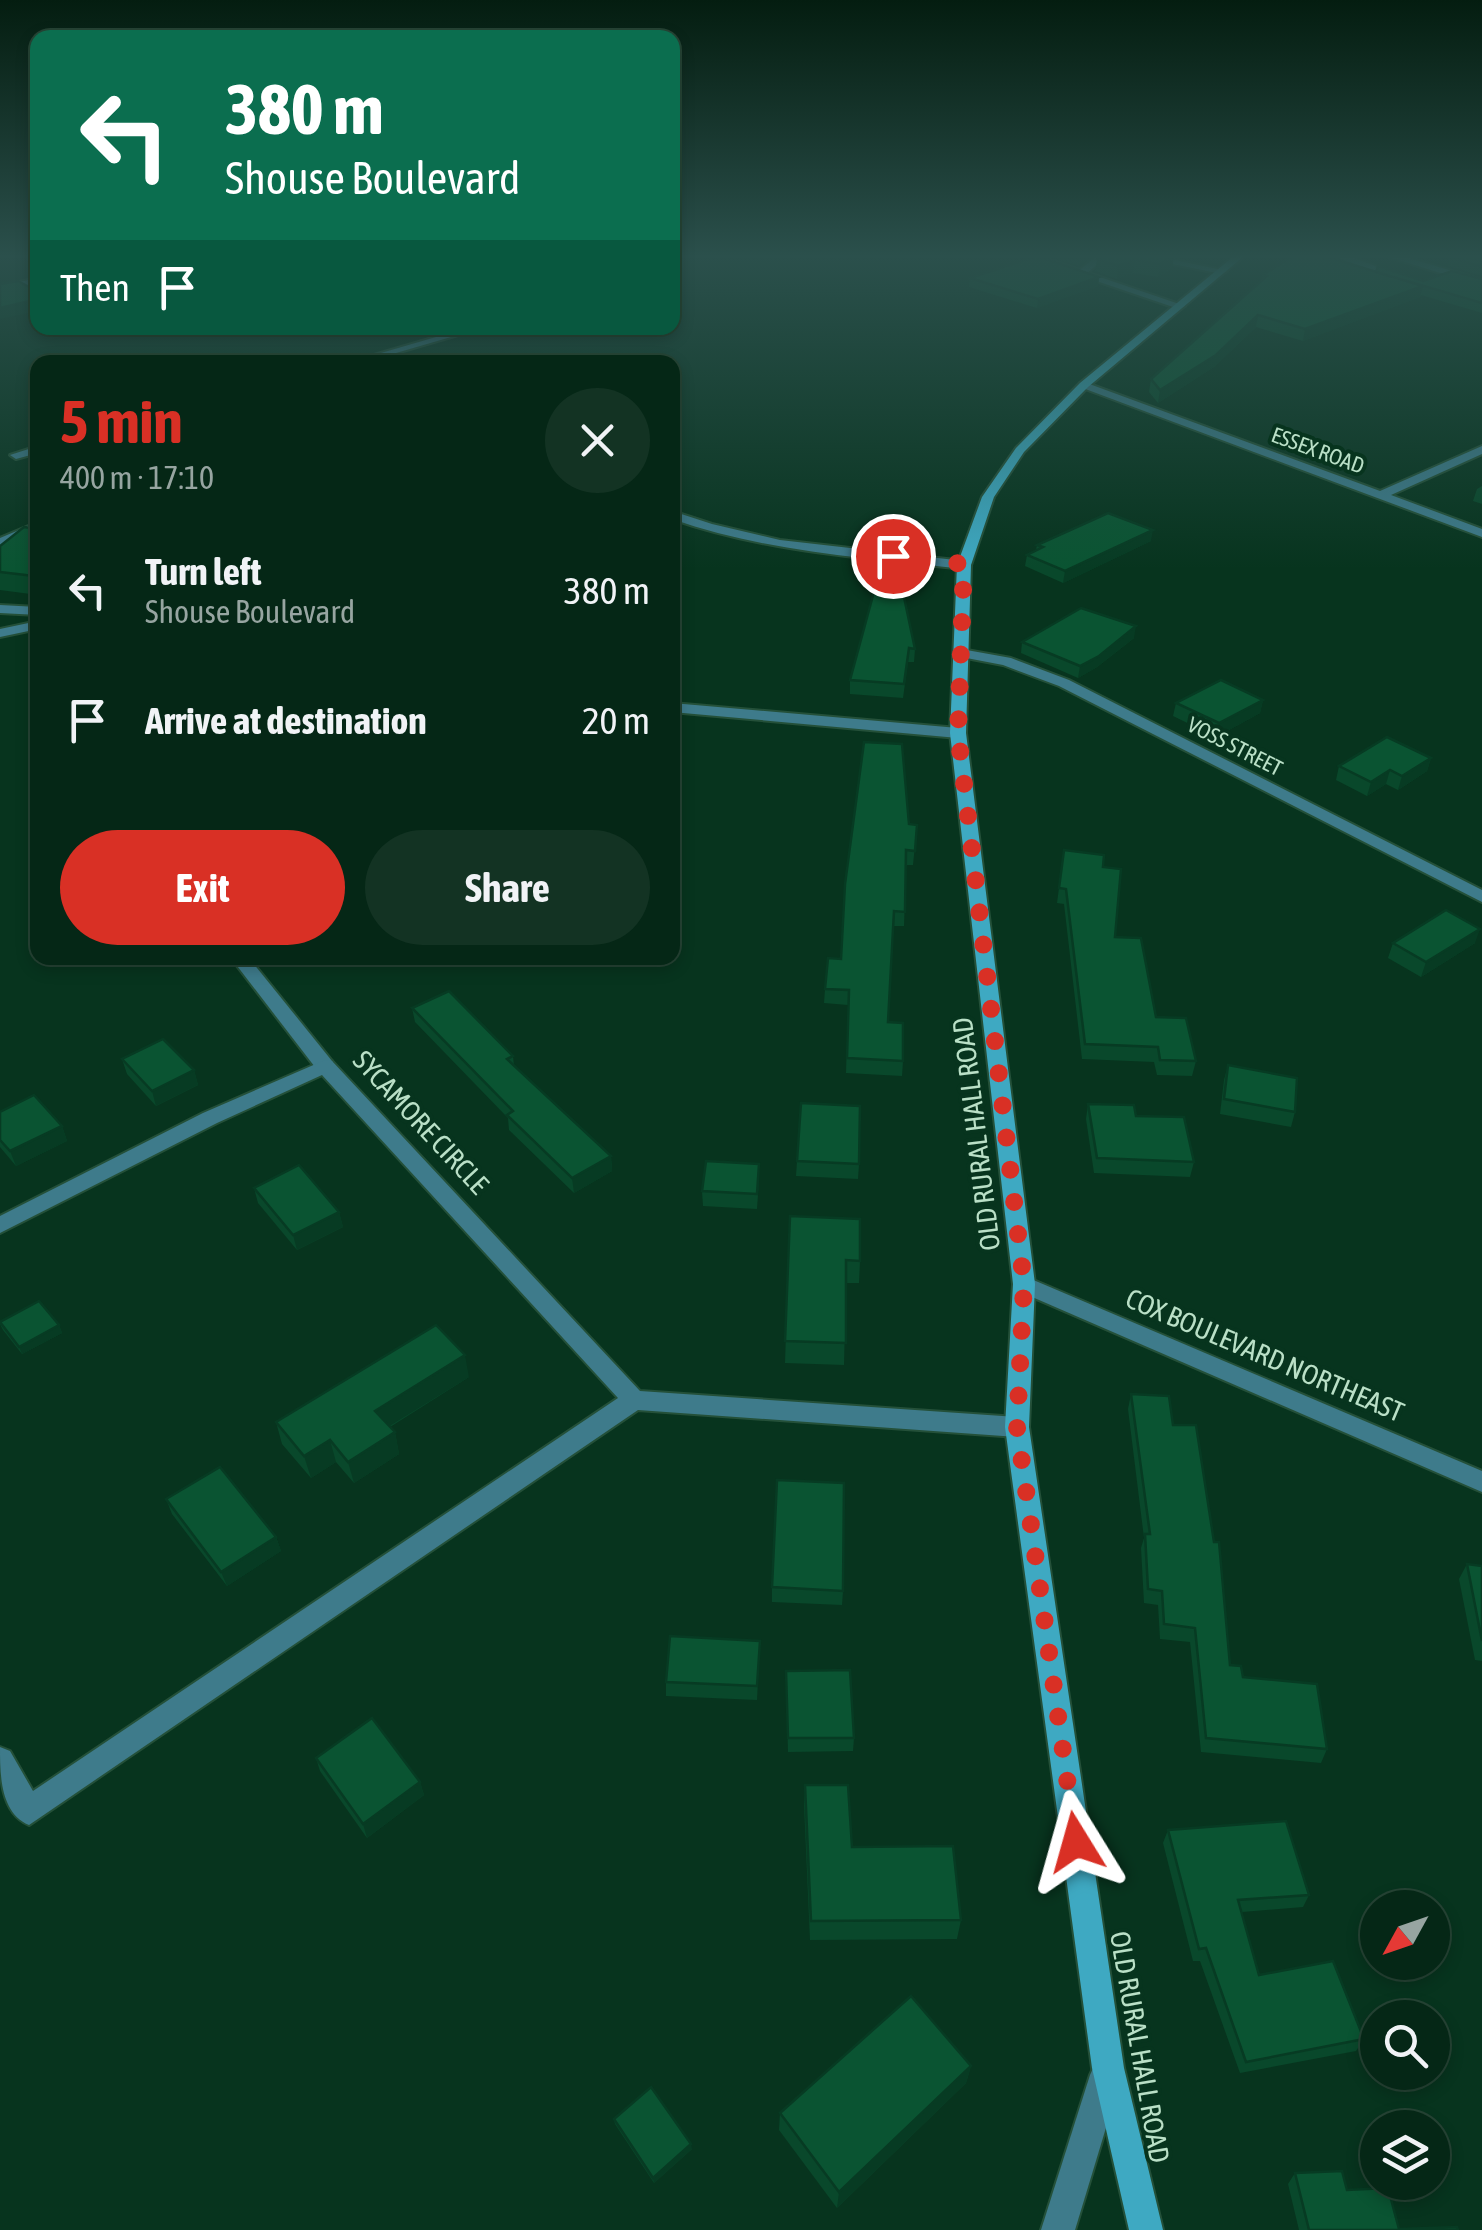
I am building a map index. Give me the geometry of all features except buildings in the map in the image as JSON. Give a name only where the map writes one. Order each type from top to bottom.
[{"type":"main road","name":"OLD RURAL HALL ROAD","points":[[1114,360],[1084,385],[1000,474],[988,497],[964,564],[958,733],[1024,1284],[1017,1427],[1108,2068],[1146,2230]]},
{"type":"street","name":"ESSEX ROAD","points":[[1084,385],[1482,532]]},
{"type":"street","points":[[1381,495],[1482,450]]},
{"type":"street","points":[[16,455],[30,451]]},
{"type":"street","points":[[680,519],[786,544],[964,564]]},
{"type":"street","points":[[0,542],[30,529]]},
{"type":"street","points":[[0,610],[30,611]]},
{"type":"street","points":[[0,633],[30,627]]},
{"type":"street","name":"VOSS STREET","points":[[961,653],[1006,661],[1064,683],[1482,897]]},
{"type":"street","points":[[680,708],[958,733]]},
{"type":"street","points":[[246,965],[325,1066]]},
{"type":"street","name":"SYCAMORE CIRCLE","points":[[0,1226],[210,1118],[325,1066],[634,1400]]},
{"type":"street","name":"COX BOULEVARD NORTHEAST","points":[[1024,1284],[1482,1482]]},
{"type":"street","points":[[0,1760],[29,1811],[634,1400],[1017,1427]]},
{"type":"street","points":[[1058,2230],[1108,2068]]},
{"type":"route","points":[[893,556],[964,564],[958,733],[1024,1284],[1017,1427],[1076,1842]]}]
